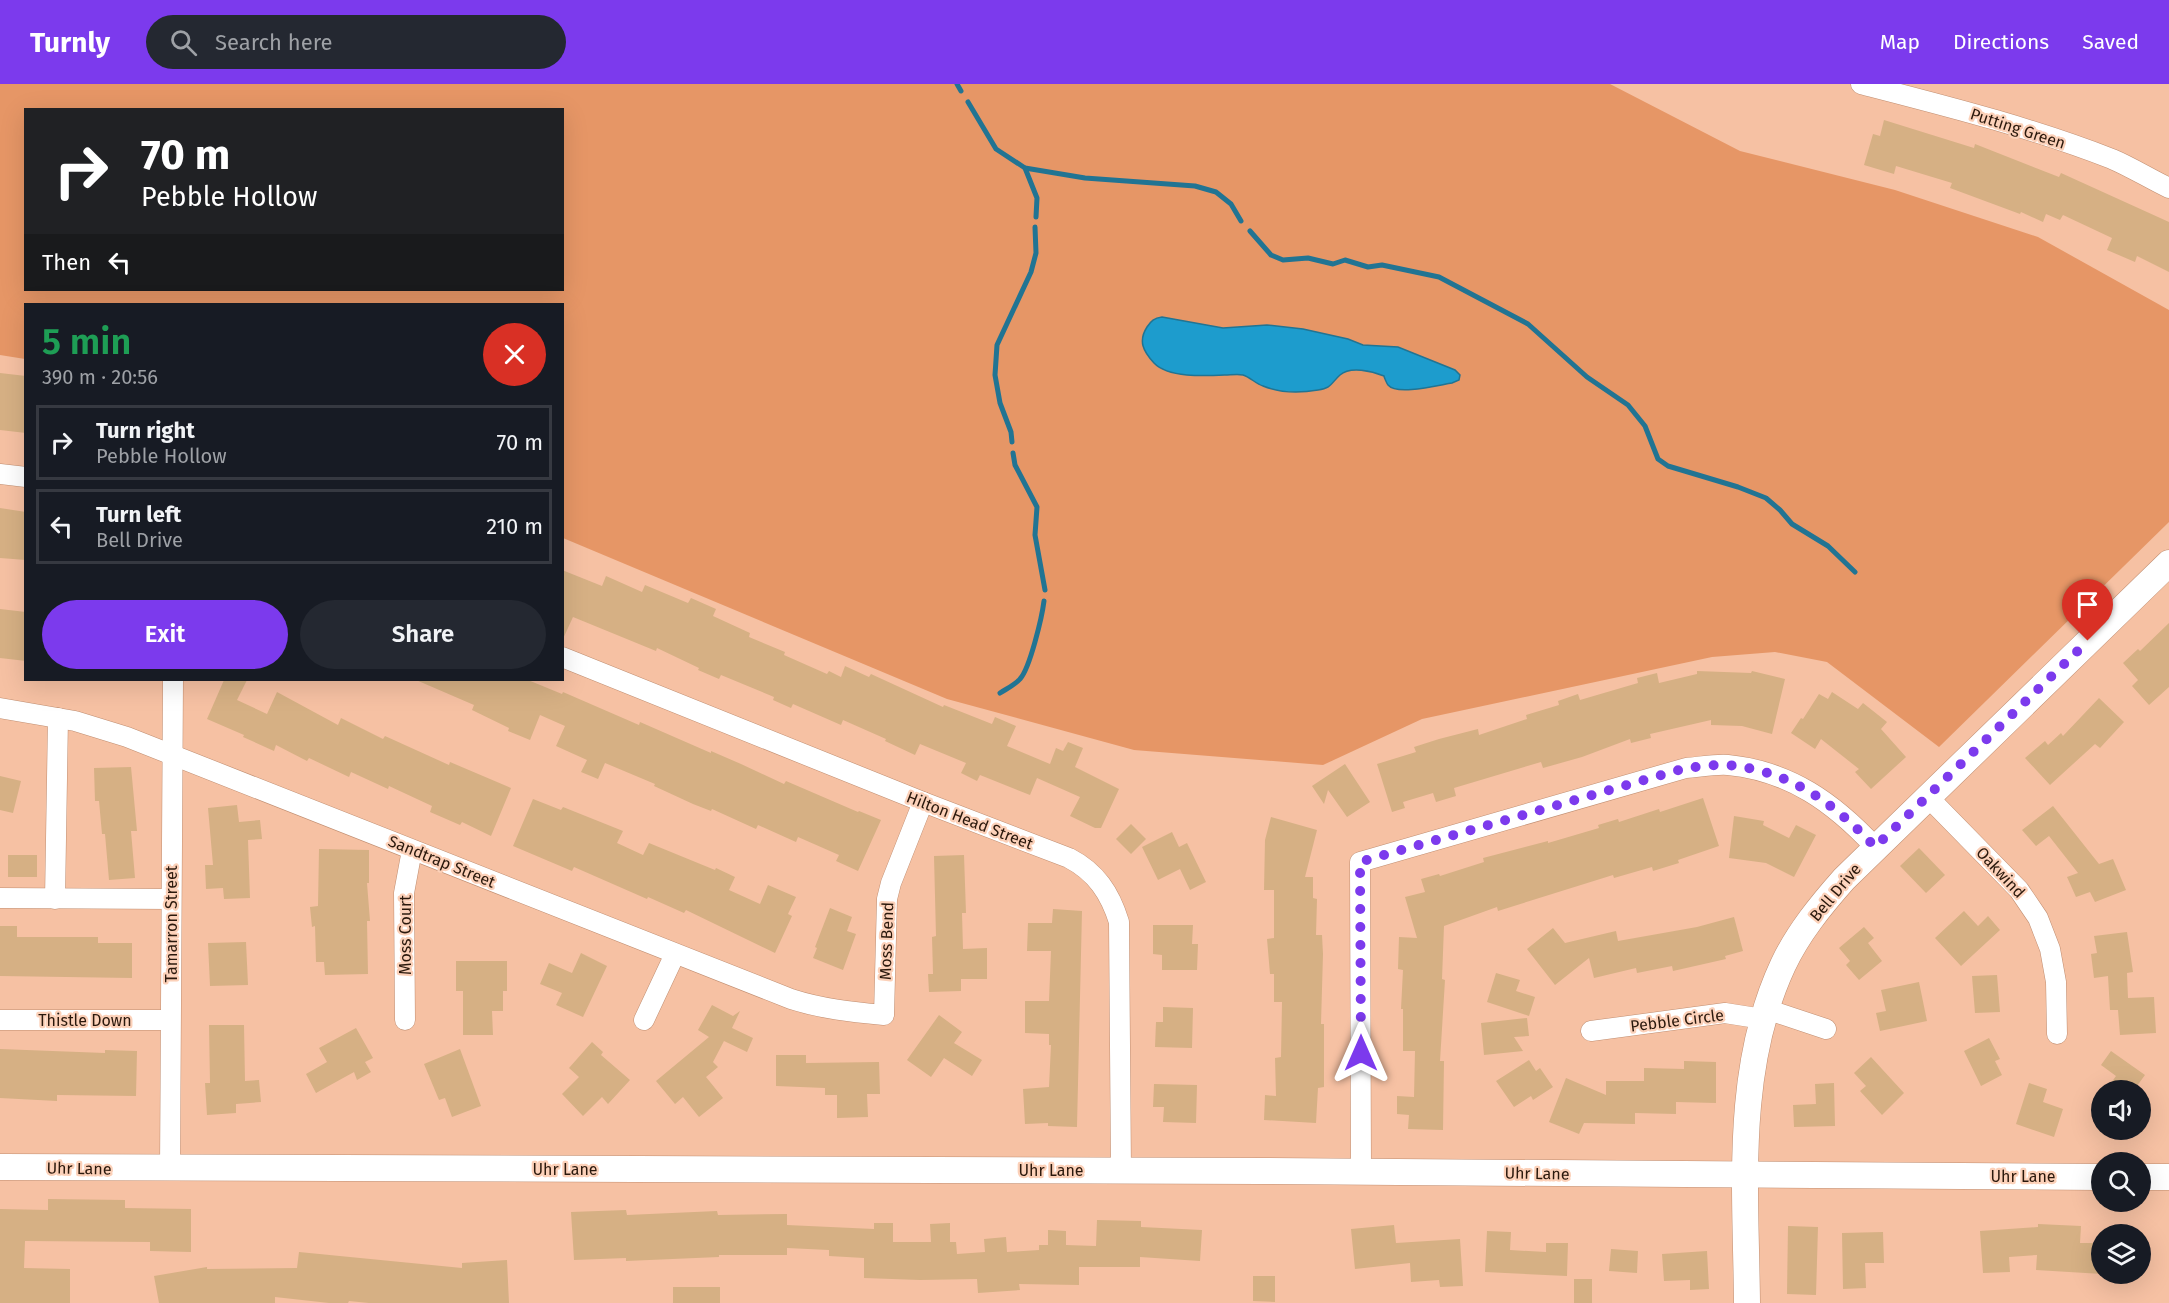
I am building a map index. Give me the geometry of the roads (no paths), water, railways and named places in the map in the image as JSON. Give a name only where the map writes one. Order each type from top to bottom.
[{"type":"street","name":"Putting Green","points":[[1861,84],[1977,113],[2039,133],[2114,160],[2169,188]]},
{"type":"street","points":[[0,474],[24,477]]},
{"type":"street","name":"Bell Drive","points":[[1747,1303],[1745,1146],[1751,1070],[1765,1014],[1784,963],[1821,904],[1875,847],[2169,563]]},
{"type":"street","name":"Hilton Head Street","points":[[564,658],[1069,858],[1082,865],[1099,880],[1112,901],[1119,922],[1121,1170]]},
{"type":"street","name":"Tamarron Street","points":[[170,1169],[173,681]]},
{"type":"street","name":"Sandtrap Street","points":[[0,708],[58,718],[127,737],[812,1006],[884,1015]]},
{"type":"street","points":[[55,899],[58,718]]},
{"type":"street","points":[[1361,1171],[1360,862],[1686,768],[1726,765],[1762,771],[1808,790],[1836,808],[1875,847]]},
{"type":"street","name":"Oakwind","points":[[1927,796],[2019,890],[2038,918],[2050,949],[2056,982],[2056,1034]]},
{"type":"street","name":"Moss Bend","points":[[884,1015],[886,899],[923,802]]},
{"type":"street","name":"Moss Court","points":[[405,1020],[404,893],[412,850]]},
{"type":"street","points":[[0,898],[171,900]]},
{"type":"street","points":[[644,1020],[675,954]]},
{"type":"street","name":"Pebble Circle","points":[[1591,1031],[1725,1013],[1765,1014],[1826,1029]]},
{"type":"street","name":"Thistle Down","points":[[0,1020],[170,1020]]},
{"type":"street","name":"Uhr Lane","points":[[0,1167],[1361,1171],[1746,1176],[2091,1177]]},
{"type":"street","points":[[2151,1177],[2169,1177]]},
{"type":"water","points":[[1162,317],[1223,328],[1267,325],[1303,329],[1348,339],[1363,345],[1398,347],[1455,370],[1460,375],[1459,380],[1400,390],[1388,385],[1384,376],[1355,370],[1344,372],[1323,389],[1290,392],[1263,386],[1243,375],[1177,374],[1160,368],[1143,346],[1142,341],[1147,327],[1153,320]]},
{"type":"waterway","points":[[957,84],[961,91]]},
{"type":"waterway","points":[[968,102],[996,149],[1025,168],[1085,178],[1195,186],[1216,192],[1231,204],[1241,221]]},
{"type":"waterway","points":[[1025,168],[1037,198],[1036,217]]},
{"type":"waterway","points":[[1012,442],[1011,432],[1000,403],[995,375],[997,345],[1031,272],[1036,253],[1035,227]]},
{"type":"waterway","points":[[1250,231],[1271,255],[1283,260],[1308,258],[1333,264],[1345,260],[1368,267],[1382,265],[1439,277],[1528,324],[1587,377],[1628,405],[1645,426],[1658,459],[1668,466],[1766,498],[1792,524],[1828,546],[1855,572]]},
{"type":"waterway","points":[[1013,453],[1015,465],[1037,507],[1035,535],[1045,590]]},
{"type":"waterway","points":[[1000,693],[1016,683],[1024,673],[1035,642],[1044,601]]}]
